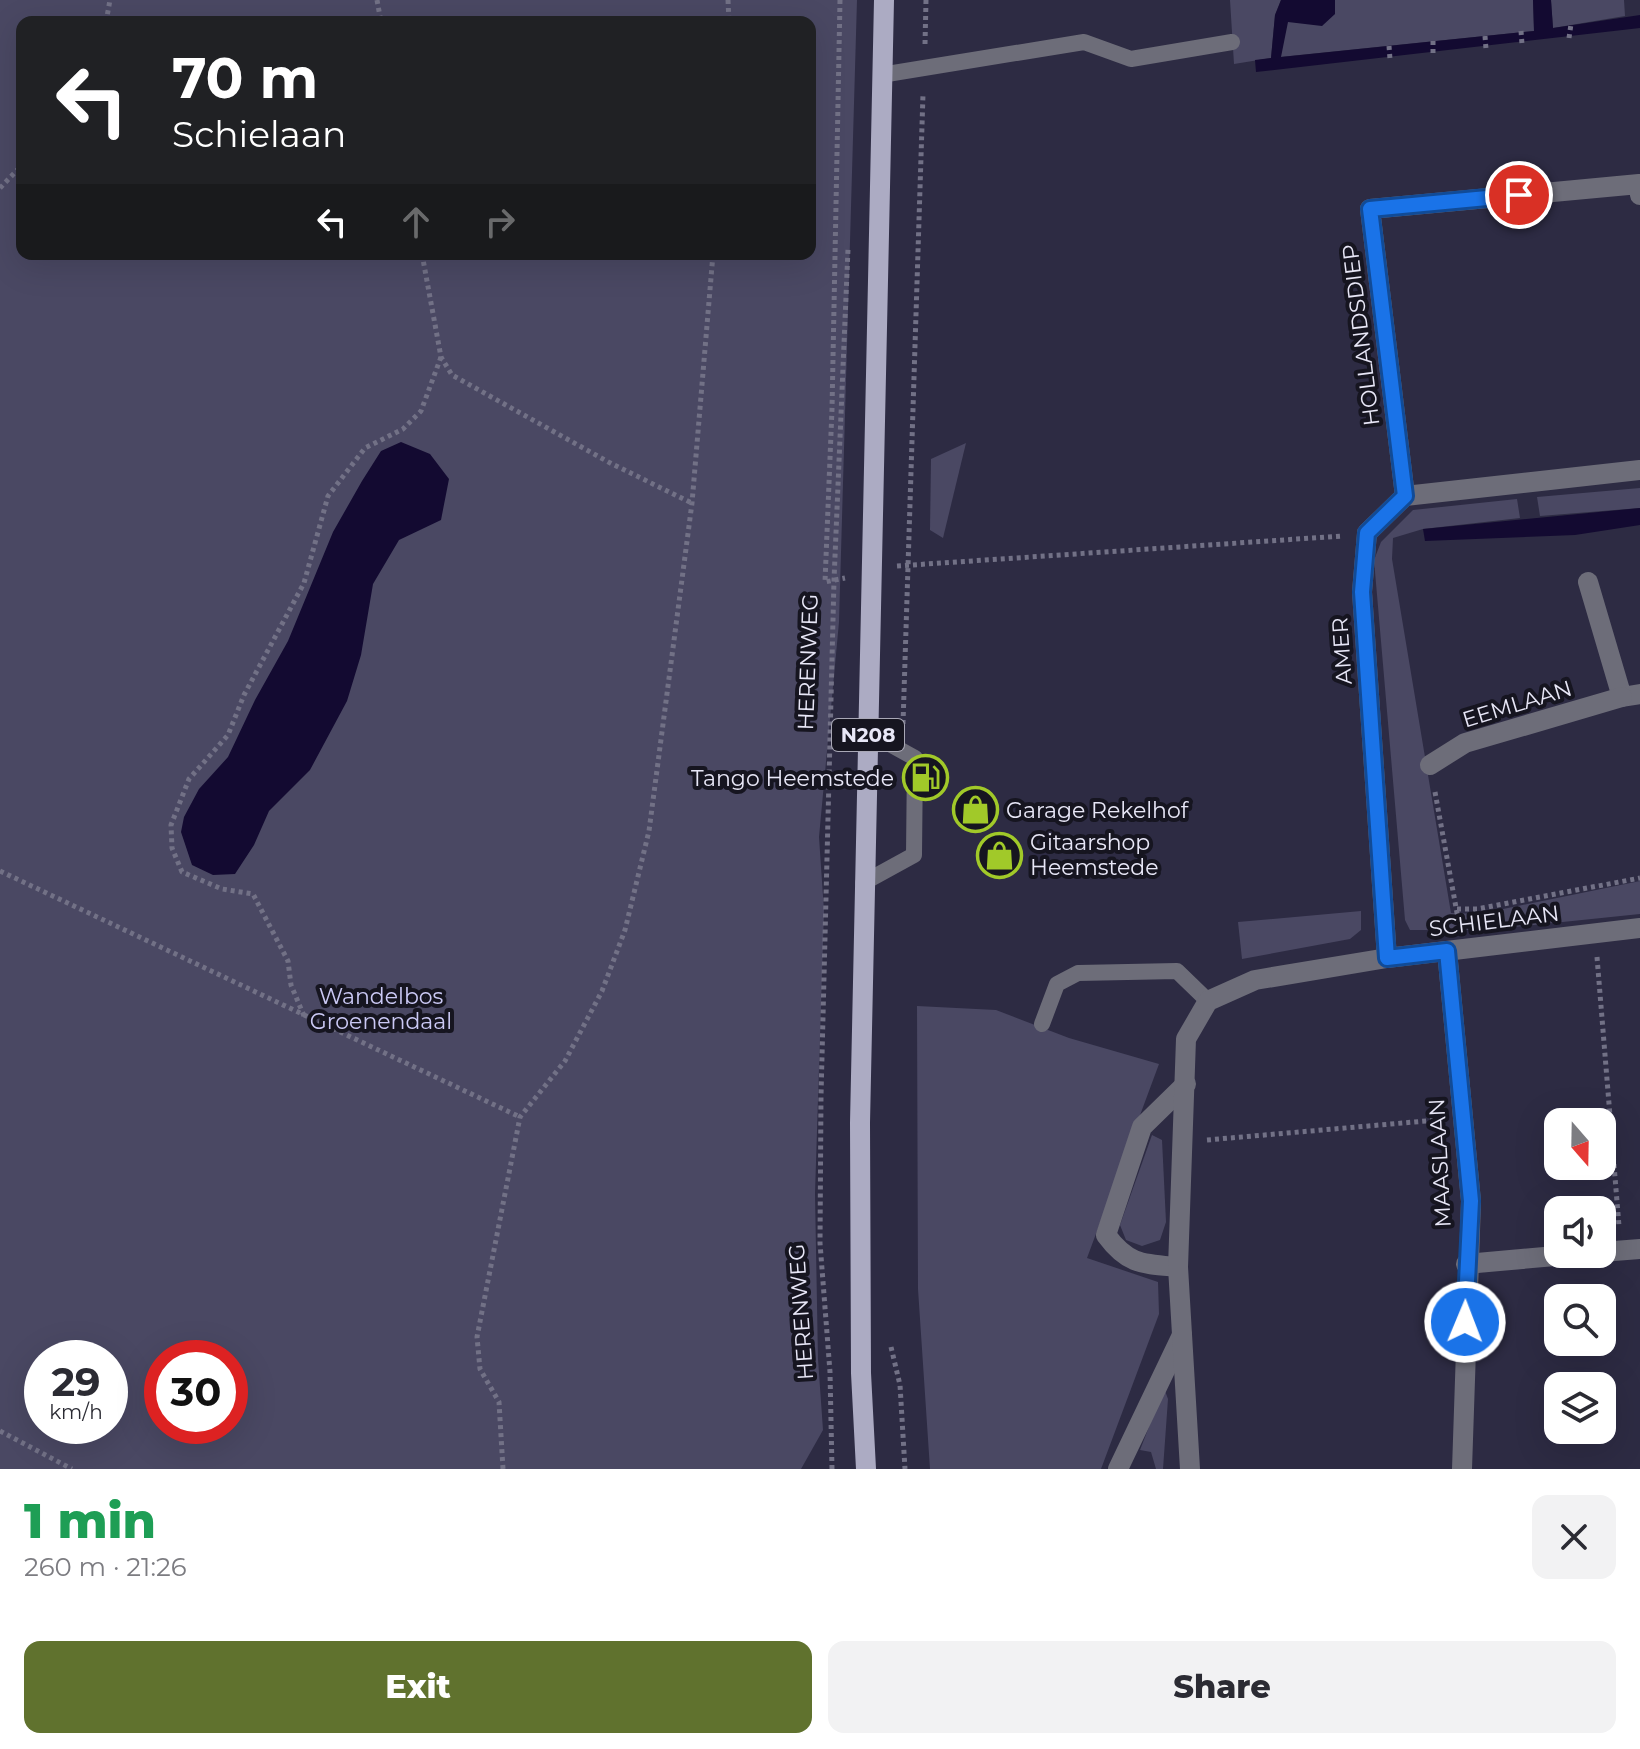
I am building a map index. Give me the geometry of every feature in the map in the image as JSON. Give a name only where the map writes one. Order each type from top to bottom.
[{"type":"main road","name":"N208","points":[[866,1469],[861,1373],[863,883],[884,0]]},
{"type":"street","name":"HOLLANDSDIEP","points":[[1405,496],[1370,209],[1639,184],[1640,195]]},
{"type":"street","points":[[1367,533],[1405,496],[1640,470]]},
{"type":"street","name":"AMER","points":[[1367,533],[1362,592],[1387,958]]},
{"type":"street","name":"EEMLAAN","points":[[1430,765],[1465,743],[1631,695],[1588,582]]},
{"type":"street","name":"SCHIELAAN","points":[[1208,1001],[1255,980],[1387,958],[1640,928]]},
{"type":"street","name":"MAASLAAN","points":[[1456,950],[1463,1114],[1471,1201],[1466,1264],[1462,1469]]},
{"type":"street","points":[[1190,1469],[1178,1267],[1186,1039],[1208,1001]]},
{"type":"street","points":[[1178,1267],[1139,1264],[1118,1252],[1106,1235],[1142,1127],[1186,1084]]},
{"type":"street","points":[[1466,1264],[1544,1257]]},
{"type":"street","points":[[1118,1469],[1184,1331]]},
{"type":"lane","points":[[881,75],[1084,42],[1131,59],[1232,42]]},
{"type":"lane","points":[[863,883],[914,855],[915,758],[868,732]]},
{"type":"lane","points":[[1042,1024],[1057,984],[1078,973],[1177,971],[1208,1001]]},
{"type":"path","points":[[840,0],[832,409],[825,582],[910,563],[1183,544],[1232,546],[1367,533]]},
{"type":"path","points":[[1569,38],[1571,24]]},
{"type":"path","points":[[1521,31],[1522,44]]},
{"type":"path","points":[[1485,36],[1486,49]]},
{"type":"path","points":[[1433,41],[1433,54]]},
{"type":"path","points":[[1389,46],[1390,59]]},
{"type":"path","points":[[0,188],[16,171]]},
{"type":"path","name":"HERENWEG","points":[[832,1469],[830,1372],[820,1243],[834,580],[849,235]]},
{"type":"path","points":[[423,260],[441,357],[452,375],[612,464],[692,503]]},
{"type":"path","points":[[503,1469],[499,1402],[480,1369],[477,1337],[520,1117],[565,1061],[602,991],[625,930],[649,831],[692,503],[712,260]]},
{"type":"path","points":[[304,1016],[291,985],[288,961],[253,894],[222,889],[182,872],[172,848],[171,825],[189,779],[228,735],[244,695],[304,583],[328,496],[365,448],[403,429],[421,411],[441,357]]},
{"type":"path","points":[[1430,765],[1457,909],[1456,950]]},
{"type":"path","points":[[0,871],[520,1117]]},
{"type":"path","points":[[1457,909],[1477,909],[1640,878]]},
{"type":"path","points":[[1595,932],[1621,1250]]},
{"type":"path","points":[[1183,1139],[1223,1140],[1371,1127],[1433,1121],[1463,1114]]},
{"type":"path","points":[[0,1431],[72,1469]]},
{"type":"green space","name":"Wandelbos Groenendaal","points":[[0,0],[857,0],[839,622],[819,837],[824,911],[815,1194],[818,1359],[823,1430],[801,1469],[0,1469]]},
{"type":"green space","points":[[1230,0],[1281,0],[1275,15],[1271,58],[1234,64]]},
{"type":"green space","points":[[1335,0],[1533,0],[1534,31],[1280,57],[1287,21],[1335,14]]},
{"type":"green space","points":[[1551,0],[1624,0],[1625,16],[1553,28]]},
{"type":"green space","points":[[966,443],[943,538],[930,530],[931,459]]},
{"type":"green space","points":[[1640,488],[1640,508],[1540,516],[1537,497]]},
{"type":"green space","points":[[1517,499],[1520,518],[1423,529],[1393,538],[1392,559],[1451,913],[1479,914],[1640,881],[1640,914],[1484,930],[1410,930],[1405,920],[1374,560],[1381,542],[1413,510]]},
{"type":"green space","points":[[1361,911],[1361,930],[1350,939],[1242,959],[1238,922]]},
{"type":"green space","points":[[917,1006],[996,1010],[1069,1038],[1159,1064],[1087,1258],[1158,1282],[1159,1314],[1101,1469],[930,1469],[918,1289]]},
{"type":"green space","points":[[1152,1135],[1162,1140],[1166,1222],[1160,1240],[1142,1246],[1126,1240],[1120,1225]]},
{"type":"green space","points":[[1164,1388],[1168,1399],[1163,1469],[1156,1469],[1151,1452],[1140,1450]]},
{"type":"shaded area","points":[[1281,0],[1335,0],[1335,14],[1322,26],[1288,22],[1281,57],[1534,31],[1533,0],[1551,0],[1553,28],[1640,15],[1640,28],[1256,72],[1255,60],[1271,58],[1275,15]]},
{"type":"shaded area","points":[[401,442],[430,454],[449,479],[441,520],[399,540],[373,584],[361,655],[347,701],[310,770],[269,811],[254,845],[235,874],[213,875],[192,865],[181,832],[184,817],[199,789],[228,757],[288,641],[333,532],[362,481],[381,451]]},
{"type":"shaded area","points":[[1640,508],[1640,525],[1575,535],[1425,541],[1423,529]]},
{"type":"place","name":"Tango Heemstede","points":[[925,778]]},
{"type":"place","name":"Garage Rekelhof","points":[[975,810]]},
{"type":"place","name":"Gitaarshop Heemstede","points":[[999,855]]},
{"type":"route","points":[[1465,1322],[1471,1201],[1447,951],[1387,958],[1362,592],[1367,533],[1405,496],[1370,209],[1519,195]]}]
